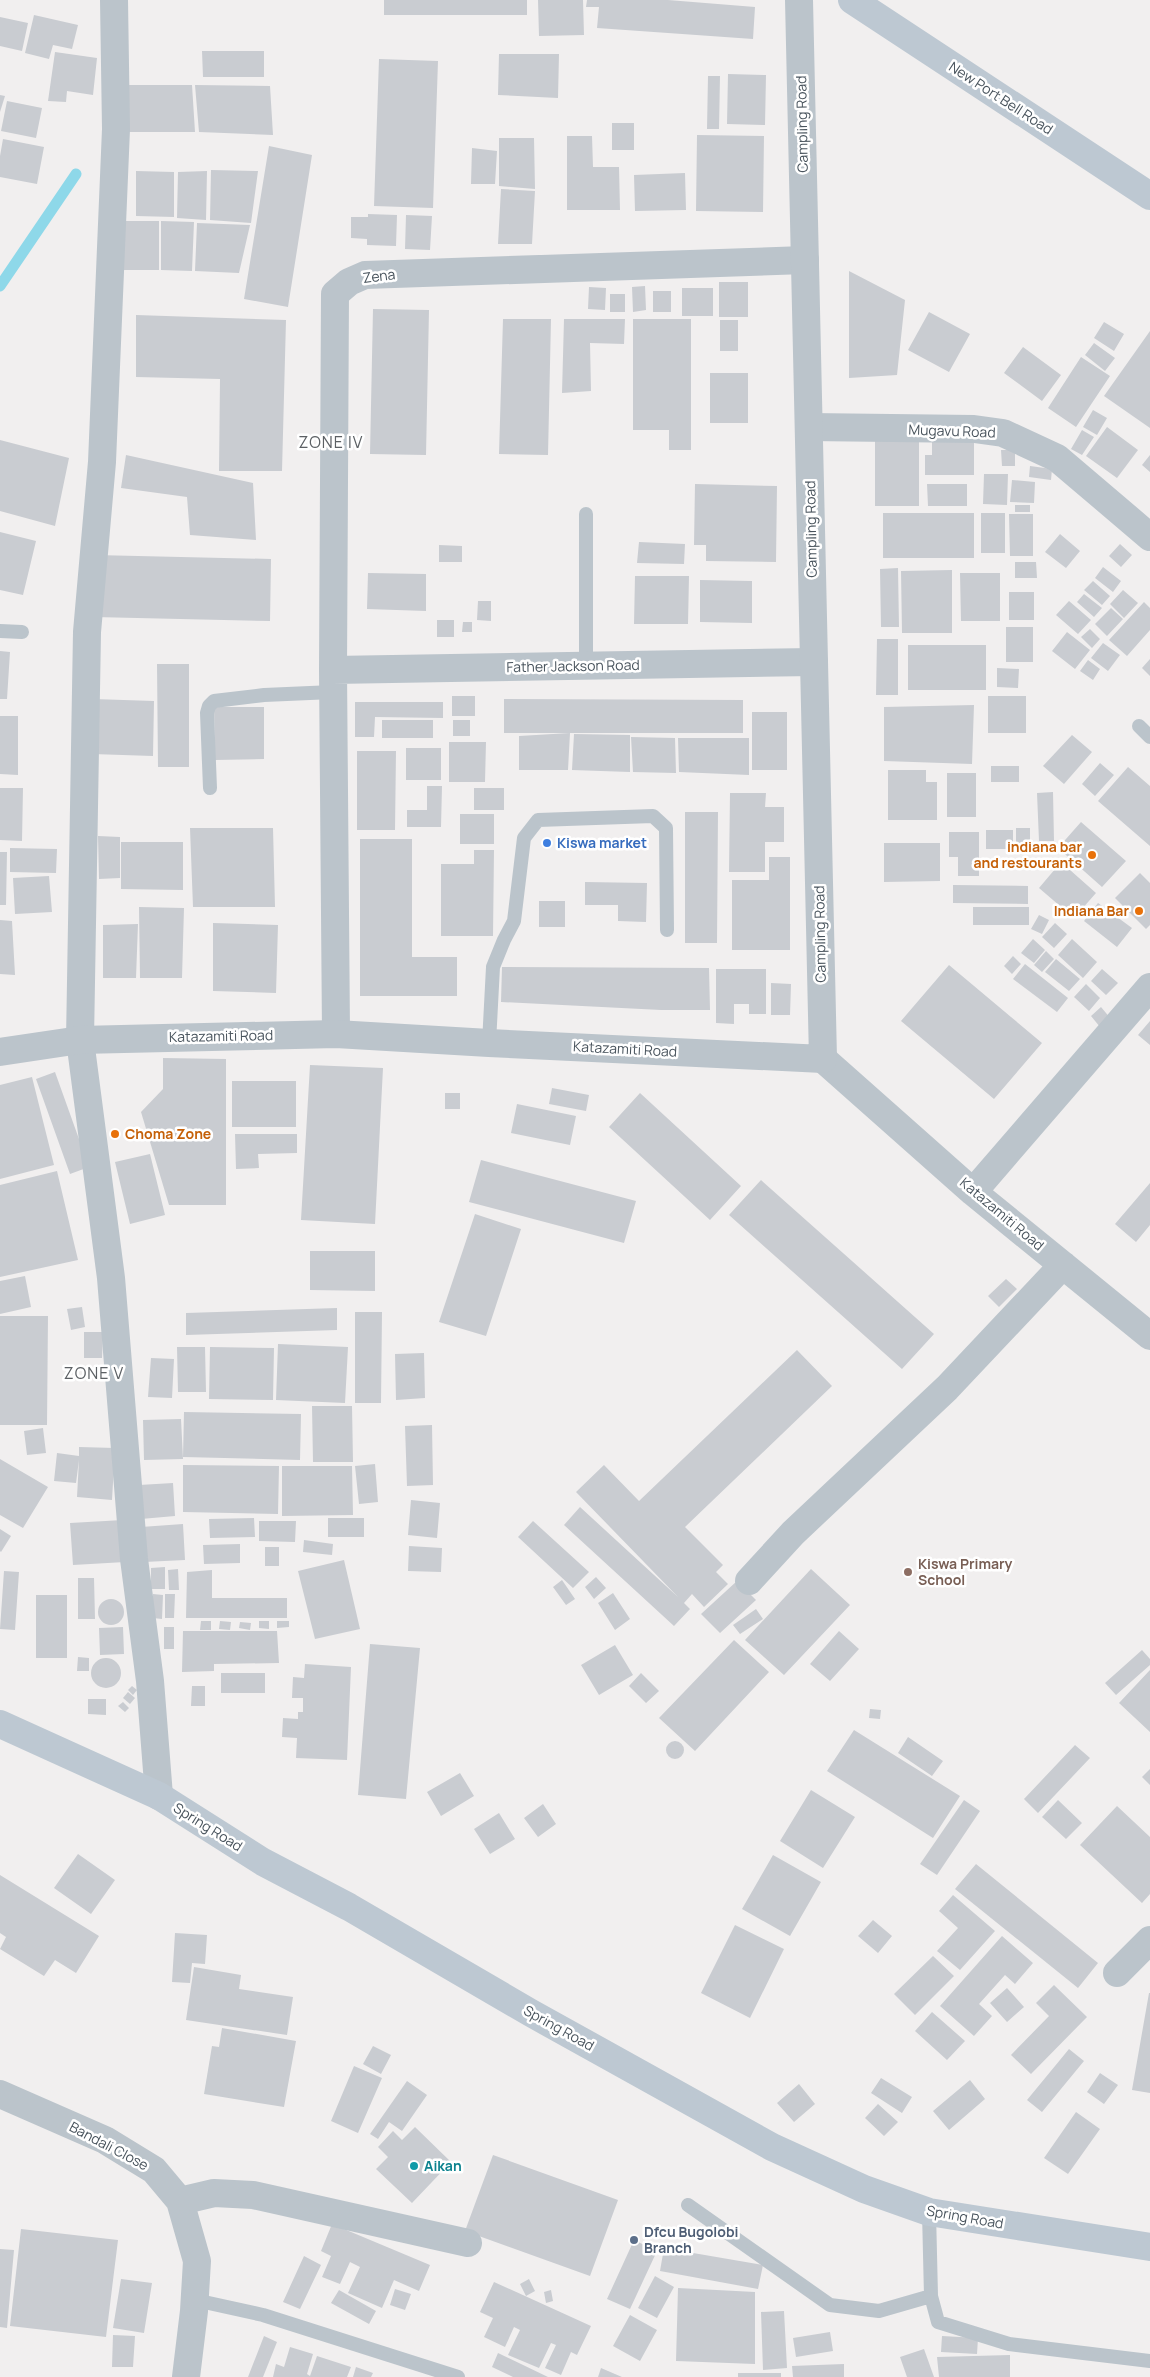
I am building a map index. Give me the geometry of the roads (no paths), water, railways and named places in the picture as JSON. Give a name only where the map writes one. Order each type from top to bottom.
[{"type":"main road","name":"New Port Bell Road","points":[[852,0],[1150,196]]},
{"type":"main road","name":"Spring Road","points":[[0,1724],[159,1796],[263,1862],[349,1907],[531,2013],[772,2147],[864,2188],[929,2212],[1150,2247]]},
{"type":"street","points":[[114,0],[116,129],[102,462],[87,632],[80,1040],[111,1278],[134,1559],[150,1681],[159,1796]]},
{"type":"street","name":"Campling Road","points":[[799,0],[823,1059]]},
{"type":"street","name":"Zena","points":[[333,681],[335,294],[349,282],[365,275],[805,260]]},
{"type":"street","name":"Mugavu Road","points":[[809,426],[974,429],[1003,433],[1057,458],[1150,537]]},
{"type":"street","name":"Father Jackson Road","points":[[333,681],[586,666],[814,662]]},
{"type":"street","points":[[333,681],[336,1034]]},
{"type":"street","points":[[973,1192],[1150,987]]},
{"type":"street","name":"Katazamiti Road","points":[[0,1052],[80,1040],[336,1034],[823,1059],[973,1192],[1150,1336]]},
{"type":"street","points":[[750,1581],[793,1533],[948,1388],[1063,1265]]},
{"type":"street","points":[[1117,1973],[1150,1940]]},
{"type":"street","name":"Bandali Close","points":[[0,2094],[105,2140],[154,2170],[180,2201],[197,2261],[195,2300],[186,2377]]},
{"type":"street","points":[[180,2201],[214,2193],[253,2195],[468,2243]]},
{"type":"lane","points":[[586,514],[586,666]]},
{"type":"lane","points":[[0,631],[22,632]]},
{"type":"lane","points":[[210,788],[207,713],[209,706],[214,701],[264,695],[333,681]]},
{"type":"lane","points":[[1139,726],[1150,737]]},
{"type":"lane","points":[[488,1043],[493,967],[514,921],[524,838],[538,820],[654,816],[666,828],[667,930]]},
{"type":"lane","points":[[688,2205],[830,2305],[879,2311],[931,2296]]},
{"type":"lane","points":[[929,2212],[931,2296],[938,2322],[1009,2344],[1150,2361]]},
{"type":"lane","points":[[195,2300],[263,2316],[458,2377]]},
{"type":"waterway","points":[[0,286],[76,174]]},
{"type":"place","name":"Kiswa market","points":[[547,843]]},
{"type":"place","name":"indiana bar and restourants","points":[[1092,855]]},
{"type":"place","name":"Indiana Bar","points":[[1139,911]]},
{"type":"place","name":"Choma Zone","points":[[115,1134]]},
{"type":"place","name":"Kiswa Primary School","points":[[908,1572]]},
{"type":"place","name":"Aikan","points":[[414,2166]]},
{"type":"place","name":"Dfcu Bugolobi Branch","points":[[634,2240]]},
{"type":"district","name":"ZONE IV","points":[[331,442]]},
{"type":"district","name":"ZONE V","points":[[94,1373]]}]
